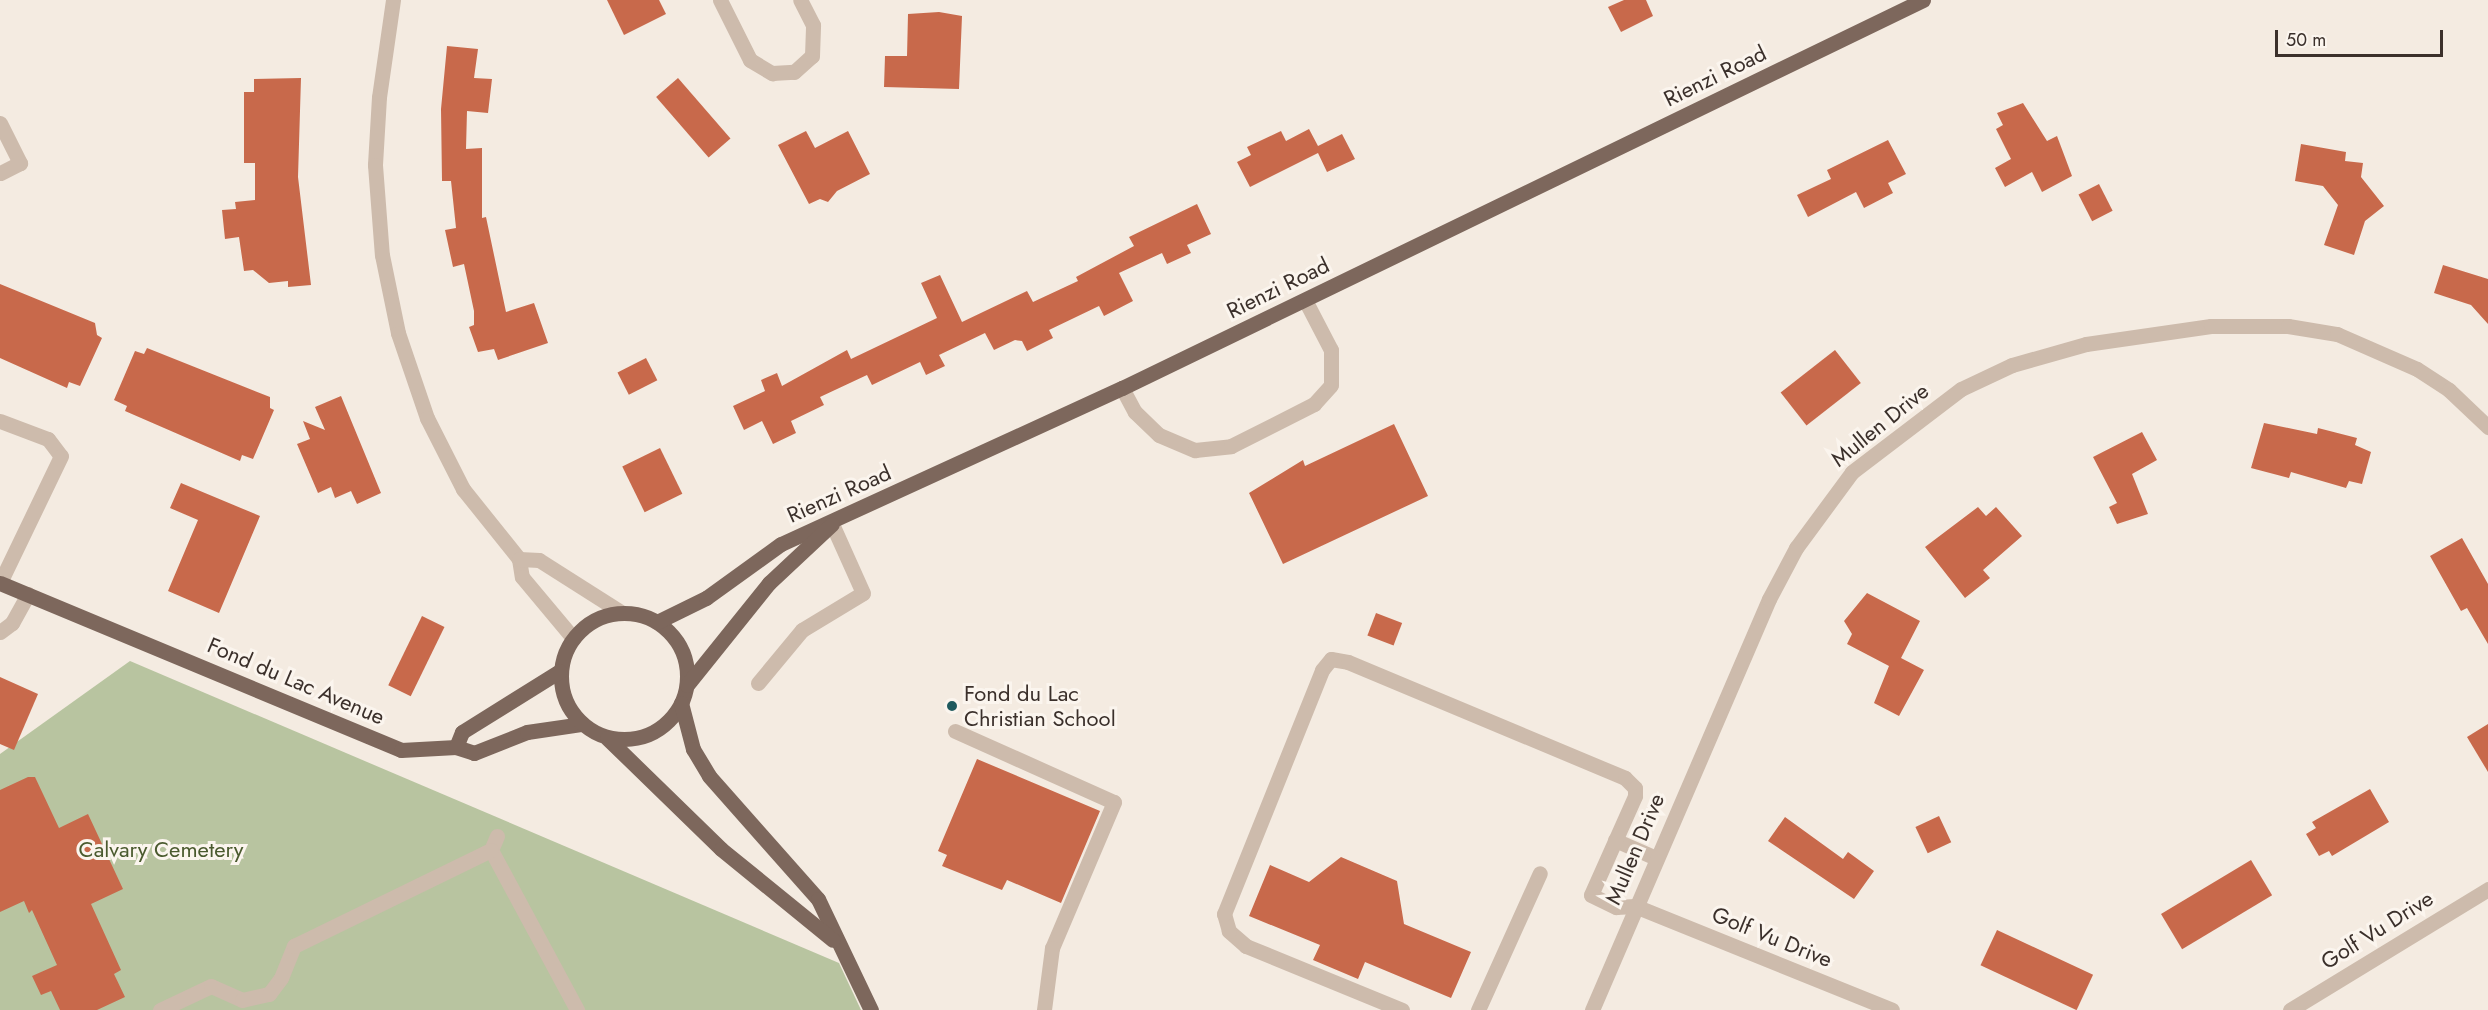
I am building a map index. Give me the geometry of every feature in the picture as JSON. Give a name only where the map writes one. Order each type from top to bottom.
[{"type":"main road","name":"Rienzi Road","points":[[657,622],[706,598],[781,544],[832,524],[1122,388],[1923,0]]},
{"type":"main road","points":[[607,738],[625,740],[650,734],[672,718],[687,686],[769,583],[832,524]]},
{"type":"main road","name":"Fond du Lac Avenue","points":[[0,583],[401,750],[456,747],[474,753],[527,732],[582,724]]},
{"type":"main road","points":[[687,686],[682,649],[657,622],[621,612],[603,616],[573,638],[560,671],[567,705],[582,724],[607,738],[721,849],[836,942]]},
{"type":"main road","points":[[456,747],[462,732],[560,671]]},
{"type":"main road","points":[[681,703],[693,749],[709,776],[818,899],[836,942],[871,1010]]},
{"type":"street","points":[[393,0],[379,97],[375,165],[379,233],[392,311],[411,376],[447,459],[469,498],[519,559],[522,577],[573,638]]},
{"type":"street","points":[[720,0],[750,60],[772,73],[794,72],[812,56],[813,25],[800,0]]},
{"type":"street","points":[[0,123],[20,163],[0,173]]},
{"type":"street","points":[[1122,388],[1135,412],[1160,435],[1194,450],[1231,446],[1314,404],[1331,385],[1331,350],[1305,300]]},
{"type":"street","name":"Mullen Drive","points":[[1592,1010],[1769,599],[1816,517],[1852,472],[1961,389],[2012,365],[2086,344],[2211,326],[2288,326],[2337,334],[2416,369],[2450,390],[2488,427]]},
{"type":"street","points":[[0,421],[48,439],[61,456],[0,583]]},
{"type":"street","points":[[758,683],[802,630],[862,592],[832,524]]},
{"type":"street","points":[[519,559],[539,560],[621,612]]},
{"type":"street","points":[[0,632],[12,623],[28,594]]},
{"type":"street","points":[[1402,1010],[1246,946],[1229,931],[1224,914],[1322,670],[1331,659],[1348,662],[1625,778],[1635,796],[1615,840],[1656,858]]},
{"type":"street","points":[[955,731],[1114,802],[1052,948],[1044,1010]]},
{"type":"street","name":"Golf Vu Drive","points":[[1615,840],[1591,895],[1616,907],[1635,906],[1892,1010]]},
{"type":"street","points":[[160,1010],[211,986],[242,1000],[265,1003],[275,989],[294,946],[494,843],[577,1010]]},
{"type":"street","points":[[1478,1010],[1540,873]]},
{"type":"street","name":"Golf Vu Drive","points":[[2290,1010],[2488,889]]},
{"type":"green space","name":"Calvary Cemetery","points":[[130,661],[839,963],[861,1010],[0,1010],[0,754]]},
{"type":"building","points":[[607,0],[659,0],[666,14],[624,35]]},
{"type":"building","points":[[1624,0],[1646,0],[1653,16],[1621,32],[1608,7]]},
{"type":"building","points":[[939,12],[962,16],[959,89],[884,87],[885,56],[907,56],[908,14]]},
{"type":"building","points":[[447,46],[478,49],[474,78],[492,79],[488,113],[467,111],[466,149],[482,148],[482,218],[486,217],[506,312],[534,303],[548,343],[498,360],[494,349],[478,352],[469,327],[474,325],[474,311],[464,264],[453,267],[445,230],[456,228],[451,181],[442,181],[441,109]]},
{"type":"building","points":[[301,78],[298,177],[311,285],[288,287],[288,281],[269,283],[253,270],[244,271],[239,237],[225,239],[222,210],[236,209],[235,202],[255,200],[255,163],[244,163],[244,92],[254,92],[254,79]]},
{"type":"building","points":[[678,78],[730,138],[709,157],[656,97]]},
{"type":"building","points":[[2023,103],[2047,141],[2057,136],[2072,176],[2042,192],[2032,172],[2005,187],[1995,168],[2011,159],[1996,129],[2003,125],[1997,113]]},
{"type":"building","points":[[1309,129],[1318,146],[1342,134],[1355,159],[1327,172],[1318,153],[1250,187],[1237,162],[1251,155],[1247,147],[1281,131],[1286,141]]},
{"type":"building","points":[[806,131],[815,148],[848,131],[870,174],[837,191],[828,202],[820,199],[809,204],[778,145]]},
{"type":"building","points":[[1888,140],[1906,174],[1888,183],[1893,193],[1864,208],[1856,192],[1808,217],[1797,195],[1831,179],[1827,170]]},
{"type":"building","points":[[2301,144],[2346,152],[2345,161],[2363,163],[2361,177],[2384,206],[2365,221],[2354,255],[2324,245],[2338,205],[2323,186],[2295,181]]},
{"type":"building","points":[[2099,184],[2113,211],[2092,221],[2079,194]]},
{"type":"building","points":[[1197,204],[1211,234],[1187,245],[1191,253],[1167,264],[1162,253],[1119,273],[1133,301],[1104,316],[1099,306],[1049,330],[1053,338],[1027,351],[1022,341],[1015,340],[994,350],[985,333],[939,355],[945,366],[926,375],[920,362],[872,385],[867,375],[820,397],[824,405],[791,421],[796,433],[773,444],[762,421],[744,430],[733,406],[765,391],[761,380],[777,373],[782,386],[847,350],[851,359],[937,318],[921,283],[940,275],[962,322],[1027,291],[1033,302],[1078,281],[1076,277],[1134,246],[1129,237]]},
{"type":"building","points":[[2443,265],[2488,279],[2488,324],[2471,305],[2434,293]]},
{"type":"building","points":[[0,284],[95,323],[97,335],[102,338],[80,386],[69,382],[67,388],[0,358]]},
{"type":"building","points":[[147,348],[270,397],[270,408],[274,410],[253,459],[242,455],[240,461],[125,411],[127,406],[114,400],[135,351],[144,354]]},
{"type":"building","points":[[1835,350],[1861,383],[1806,426],[1781,392]]},
{"type":"building","points":[[646,358],[657,380],[629,395],[617,373]]},
{"type":"building","points":[[341,396],[381,493],[357,504],[351,491],[335,498],[331,487],[318,493],[297,444],[310,439],[303,421],[325,430],[315,407]]},
{"type":"building","points":[[2264,423],[2317,434],[2318,428],[2357,438],[2355,445],[2371,452],[2362,484],[2349,481],[2346,488],[2291,472],[2289,478],[2251,468]]},
{"type":"building","points":[[1394,424],[1428,496],[1283,564],[1249,493],[1303,460],[1305,466]]},
{"type":"building","points":[[2142,432],[2157,460],[2132,474],[2148,514],[2117,524],[2109,507],[2117,503],[2093,457]]},
{"type":"building","points":[[660,448],[682,494],[645,512],[622,466]]},
{"type":"building","points":[[181,483],[260,516],[219,613],[168,591],[198,520],[170,508]]},
{"type":"building","points":[[1978,507],[1986,516],[1996,507],[2022,536],[1983,570],[1990,578],[1965,598],[1925,547]]},
{"type":"building","points":[[2462,538],[2488,584],[2488,644],[2467,608],[2461,611],[2430,556]]},
{"type":"building","points":[[1867,593],[1920,621],[1901,658],[1924,670],[1899,716],[1874,703],[1889,666],[1847,644],[1852,634],[1844,621]]},
{"type":"building","points":[[1376,613],[1402,623],[1394,645],[1367,635]]},
{"type":"building","points":[[422,616],[444,627],[411,696],[388,685]]},
{"type":"building","points":[[0,677],[38,694],[14,750],[0,744]]},
{"type":"building","points":[[2488,724],[2488,772],[2467,737]]},
{"type":"building","points":[[977,759],[1100,811],[1061,903],[1007,880],[1002,890],[942,866],[947,855],[938,851]]},
{"type":"building","points":[[28,777],[35,777],[59,828],[88,814],[123,889],[91,904],[121,970],[114,974],[125,997],[97,1010],[60,1010],[51,991],[41,995],[32,976],[57,965],[32,910],[29,913],[24,901],[0,912],[0,790]]},
{"type":"building","points":[[2370,789],[2389,822],[2332,856],[2329,851],[2319,856],[2306,834],[2316,828],[2312,822]]},
{"type":"building","points":[[1939,816],[1951,842],[1928,853],[1915,827]]},
{"type":"building","points":[[1785,817],[1843,859],[1848,852],[1874,871],[1854,899],[1768,841]]},
{"type":"building","points":[[1341,857],[1397,881],[1404,924],[1471,952],[1451,998],[1365,962],[1358,979],[1313,960],[1320,945],[1249,916],[1270,865],[1309,882]]},
{"type":"building","points":[[2251,860],[2272,895],[2182,949],[2161,914]]},
{"type":"building","points":[[1997,930],[2093,975],[2076,1010],[1981,965]]},
{"type":"place","name":"Fond du Lac Christian School","points":[[952,706]]}]
